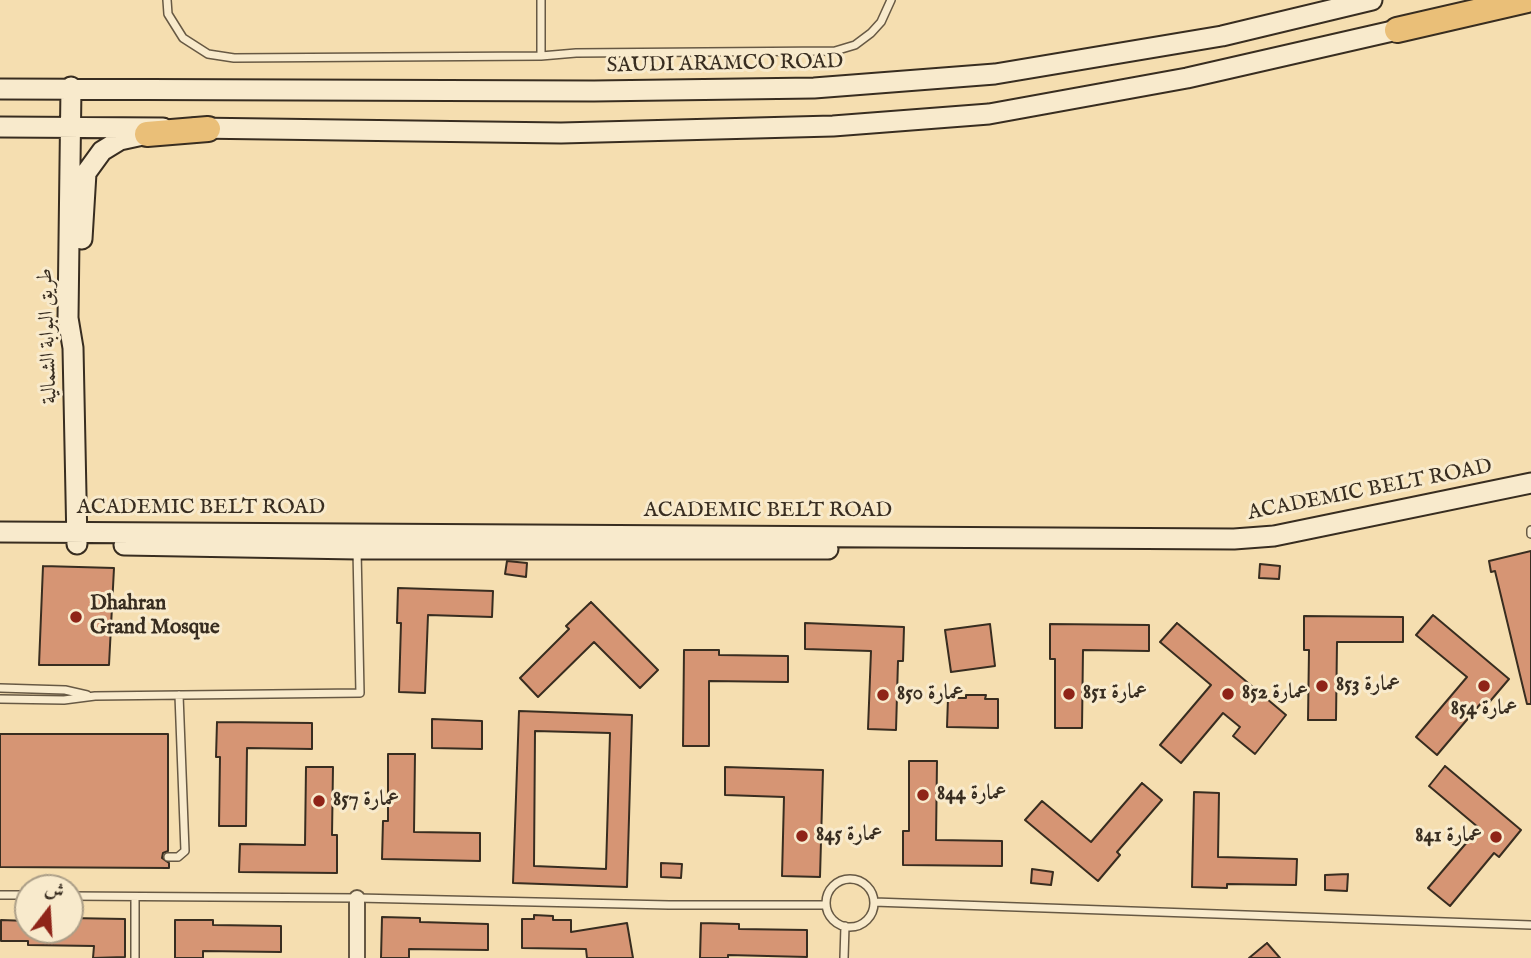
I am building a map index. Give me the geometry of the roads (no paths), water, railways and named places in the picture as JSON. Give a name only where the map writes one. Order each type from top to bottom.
[{"type":"highway","points":[[1397,30],[1495,0]]},
{"type":"highway","points":[[1397,30],[1527,0]]},
{"type":"highway","points":[[147,134],[208,129]]},
{"type":"street","name":"SAUDI ARAMCO ROAD","points":[[0,89],[594,91],[814,88],[1008,71],[1222,36],[1371,0]]},
{"type":"street","points":[[0,127],[561,133],[833,126],[989,114],[1187,78],[1397,30]]},
{"type":"street","name":"طريق البوابة الشمالية","points":[[71,88],[68,318],[74,348],[77,538]]},
{"type":"street","points":[[74,348],[78,323],[86,173],[102,151],[120,140],[147,134]]},
{"type":"street","name":"ACADEMIC BELT ROAD","points":[[0,544],[77,538],[1234,539],[1274,536],[1531,482]]},
{"type":"street","name":"ACADEMIC BELT ROAD","points":[[0,532],[77,538],[357,549],[582,550],[1131,545],[1258,547],[1531,492]]},
{"type":"street","points":[[357,898],[357,958]]},
{"type":"lane","points":[[167,0],[168,14],[183,38],[208,54],[234,58],[541,57],[576,53],[835,51],[855,45],[871,33],[881,22],[891,0]]},
{"type":"lane","points":[[541,0],[541,57]]},
{"type":"lane","points":[[0,699],[360,693],[357,549]]},
{"type":"lane","points":[[0,688],[65,690],[95,696]]},
{"type":"lane","points":[[169,857],[178,857],[186,851],[179,695]]},
{"type":"lane","points":[[848,878],[863,882],[869,888],[874,902],[866,921],[860,925],[845,926],[832,919],[826,905],[829,890],[840,880],[848,878]]},
{"type":"lane","points":[[84,896],[826,905]]},
{"type":"lane","points":[[135,897],[135,958]]},
{"type":"lane","points":[[874,902],[1531,925]]},
{"type":"lane","points":[[844,958],[845,926]]},
{"type":"place","name":"Dhahran Grand Mosque","points":[[76,617]]},
{"type":"place","name":"عمارة 853","points":[[1322,686]]},
{"type":"place","name":"عمارة 854","points":[[1484,686]]},
{"type":"place","name":"عمارة 851","points":[[1069,694]]},
{"type":"place","name":"عمارة 852","points":[[1228,694]]},
{"type":"place","name":"عمارة 850","points":[[883,695]]},
{"type":"place","name":"عمارة 844","points":[[923,795]]},
{"type":"place","name":"عمارة 857","points":[[319,801]]},
{"type":"place","name":"عمارة 845","points":[[802,836]]},
{"type":"place","name":"عمارة 841","points":[[1496,837]]}]
